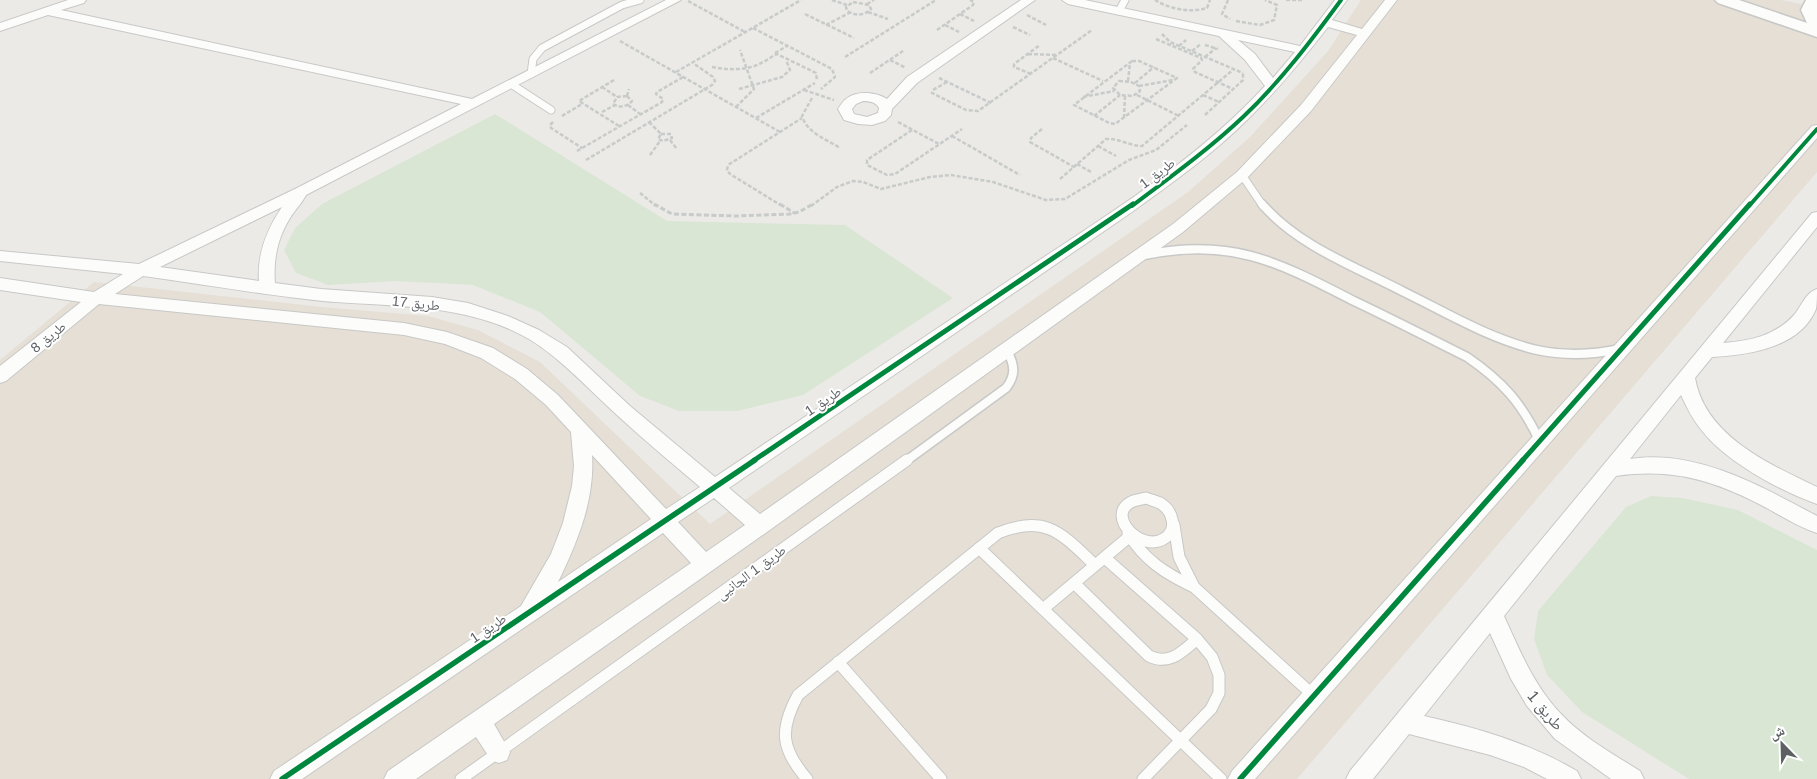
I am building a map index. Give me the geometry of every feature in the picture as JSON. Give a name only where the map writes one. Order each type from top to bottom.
[{"type":"street","points":[[0,27],[80,0]]},
{"type":"street","name":"طريق 8","points":[[0,376],[96,298],[141,270],[302,191],[675,0]]},
{"type":"street","points":[[912,80],[879,119],[864,122],[850,117],[845,108],[847,104],[862,97],[888,90],[912,80],[1029,0]]},
{"type":"street","points":[[1068,0],[1122,6],[1222,34],[1303,50]]},
{"type":"street","name":"طريق 1","points":[[282,779],[524,618],[1100,228],[1210,146],[1244,116],[1303,50],[1341,0]]},
{"type":"street","points":[[396,779],[760,526],[1178,228],[1242,175],[1306,108],[1391,0]]},
{"type":"street","points":[[1723,0],[1769,14],[1817,32]]},
{"type":"street","points":[[1814,0],[1809,10],[1817,28]]},
{"type":"street","points":[[48,11],[474,102]]},
{"type":"street","points":[[1325,22],[1364,33]]},
{"type":"street","points":[[1222,34],[1250,58],[1272,86]]},
{"type":"street","points":[[862,97],[879,99],[884,103],[885,112]]},
{"type":"street","points":[[1240,779],[1817,129]]},
{"type":"street","points":[[267,288],[265,272],[271,239],[284,214],[302,191]]},
{"type":"street","points":[[1358,779],[1612,469],[1686,375],[1817,217]]},
{"type":"street","name":"طريق 17","points":[[0,256],[141,270],[330,296],[432,303],[468,309],[502,320],[533,334],[561,352],[618,406],[760,526]]},
{"type":"street","name":"طريق 17","points":[[0,284],[96,298],[395,328],[447,338],[486,354],[521,374],[552,400],[705,564]]},
{"type":"street","points":[[1706,351],[1754,346],[1784,334],[1798,321],[1817,295]]},
{"type":"street","points":[[1686,375],[1690,395],[1702,417],[1721,439],[1748,460],[1817,496]]},
{"type":"street","points":[[524,618],[550,578],[569,539],[580,500],[583,465],[580,432]]},
{"type":"street","points":[[1612,469],[1633,464],[1657,463],[1682,466],[1709,473],[1736,484],[1817,525]]},
{"type":"street","name":"طريق 1","points":[[1492,614],[1522,678],[1536,701],[1554,722],[1575,741],[1632,779]]},
{"type":"street","points":[[478,722],[499,752]]},
{"type":"street","points":[[1405,722],[1512,750],[1538,761],[1569,779]]},
{"type":"lane","points":[[531,74],[530,65],[534,56],[542,48],[622,6],[640,0]]},
{"type":"lane","points":[[511,84],[551,110]]},
{"type":"lane","points":[[1242,175],[1261,205],[1276,220],[1295,234],[1324,251],[1486,334],[1514,345],[1543,352],[1573,356],[1600,354],[1623,348]]},
{"type":"lane","points":[[1141,255],[1178,248],[1228,249],[1258,256],[1287,267],[1467,357],[1492,374],[1514,395],[1530,418],[1540,442]]},
{"type":"lane","name":"طريق 1 الجانيى","points":[[461,779],[1002,393],[1010,384],[1014,373],[1013,361],[1007,351]]},
{"type":"lane","points":[[1194,587],[1179,557],[1170,510],[1155,500],[1138,499],[1131,502],[1122,514],[1128,533],[1146,558],[1160,570],[1194,587],[1314,696]]},
{"type":"lane","points":[[807,779],[789,756],[785,741],[786,724],[790,709],[798,695],[998,533],[1009,528],[1033,524],[1058,532],[1096,565]]},
{"type":"lane","points":[[1128,533],[1141,540],[1159,541],[1166,538],[1174,525]]},
{"type":"lane","points":[[1043,609],[1105,558],[1128,533]]},
{"type":"lane","points":[[980,548],[1221,779]]},
{"type":"lane","points":[[1105,558],[1197,639],[1212,657],[1219,675],[1218,693],[1211,709],[1144,779]]},
{"type":"lane","points":[[1074,583],[1157,662],[1166,662],[1173,658],[1197,639]]},
{"type":"lane","points":[[838,662],[941,779]]},
{"type":"path","points":[[793,0],[797,2]]},
{"type":"path","points":[[676,72],[800,0]]},
{"type":"path","points":[[832,0],[847,5],[857,2],[867,4],[874,0]]},
{"type":"path","points":[[845,57],[936,0]]},
{"type":"path","points":[[937,30],[974,4],[970,0]]},
{"type":"path","points":[[1155,0],[1163,4],[1198,11],[1207,8],[1210,0]]},
{"type":"path","points":[[1228,0],[1222,14],[1224,16],[1232,20],[1260,24],[1274,20],[1277,7],[1274,3],[1265,0]]},
{"type":"path","points":[[1286,0],[1304,0]]},
{"type":"path","points":[[867,4],[870,7],[868,12]]},
{"type":"path","points":[[847,5],[846,9],[849,13]]},
{"type":"path","points":[[697,6],[745,32]]},
{"type":"path","points":[[1016,9],[1046,25]]},
{"type":"path","points":[[826,24],[849,13],[856,15],[868,12],[888,19]]},
{"type":"path","points":[[805,14],[854,38]]},
{"type":"path","points":[[753,28],[832,69],[835,77],[820,89]]},
{"type":"path","points":[[947,82],[933,90],[932,94],[969,111],[978,111],[1092,30]]},
{"type":"path","points":[[1154,32],[1170,36]]},
{"type":"path","points":[[608,34],[780,132]]},
{"type":"path","points":[[1162,34],[1166,40],[1244,74]]},
{"type":"path","points":[[1178,38],[1222,50]]},
{"type":"path","points":[[1156,39],[1201,58],[1202,60],[1194,69],[1195,72],[1233,89]]},
{"type":"path","points":[[1179,46],[1186,40]]},
{"type":"path","points":[[1192,52],[1201,44]]},
{"type":"path","points":[[1031,74],[1014,66],[1040,45]]},
{"type":"path","points":[[712,67],[728,70],[746,68],[765,62],[787,46]]},
{"type":"path","points":[[1205,57],[1216,48]]},
{"type":"path","points":[[736,107],[751,93],[753,86],[740,50]]},
{"type":"path","points":[[870,73],[903,51]]},
{"type":"path","points":[[756,118],[803,90],[816,81],[818,77],[816,73],[775,54]]},
{"type":"path","points":[[1027,54],[1058,54]]},
{"type":"path","points":[[738,89],[753,86],[787,74],[790,66],[784,57]]},
{"type":"path","points":[[1053,58],[1104,82]]},
{"type":"path","points":[[1137,60],[1175,76],[1176,79],[1118,123],[1112,124],[1074,105],[1080,98],[1137,60]]},
{"type":"path","points":[[586,160],[705,89],[715,81],[713,77],[693,63]]},
{"type":"path","points":[[1128,81],[1130,63]]},
{"type":"path","points":[[1135,83],[1154,67]]},
{"type":"path","points":[[1205,115],[1243,80],[1242,67]]},
{"type":"path","points":[[1060,179],[1106,140],[1114,138],[1130,146],[1142,146],[1234,69]]},
{"type":"path","points":[[925,71],[991,103]]},
{"type":"path","points":[[577,151],[662,102],[662,98],[656,94],[657,92],[683,76]]},
{"type":"path","points":[[1114,91],[1116,83],[1128,81],[1139,86],[1176,79]]},
{"type":"path","points":[[614,80],[579,102],[620,126]]},
{"type":"path","points":[[1136,95],[1140,91],[1139,86]]},
{"type":"path","points":[[602,87],[617,97],[628,96]]},
{"type":"path","points":[[602,112],[614,105],[620,107],[628,105],[632,101],[628,96],[629,89]]},
{"type":"path","points":[[803,90],[825,97]]},
{"type":"path","points":[[1080,98],[1114,91],[1125,96],[1136,95],[1179,116]]},
{"type":"path","points":[[1094,116],[1120,95]]},
{"type":"path","points":[[1124,118],[1125,96]]},
{"type":"path","points":[[1203,96],[1219,102]]},
{"type":"path","points":[[614,105],[613,101],[617,97]]},
{"type":"path","points":[[795,214],[730,174],[727,170],[728,165],[802,118],[812,98]]},
{"type":"path","points":[[582,104],[550,125],[582,148]]},
{"type":"path","points":[[628,105],[640,114]]},
{"type":"path","points":[[885,112],[912,130],[939,144]]},
{"type":"path","points":[[802,118],[809,128],[840,148]]},
{"type":"path","points":[[649,122],[661,134],[670,134],[672,138],[670,140],[677,149]]},
{"type":"path","points":[[640,193],[664,210],[682,215],[795,214],[806,209],[843,184],[852,181],[860,181],[871,187],[881,189],[938,176],[962,176],[985,181],[1046,200],[1065,199],[1129,160],[1156,150],[1187,125]]},
{"type":"path","points":[[912,130],[867,160],[867,165],[887,175],[892,175],[962,129]]},
{"type":"path","points":[[1042,129],[1031,138],[1030,142],[1074,167]]},
{"type":"path","points":[[650,155],[660,141],[658,139],[661,134]]},
{"type":"path","points":[[952,136],[1020,175]]},
{"type":"path","points":[[660,141],[670,140]]},
{"type":"path","points":[[1098,146],[1116,156]]},
{"type":"path","points":[[1077,164],[1091,172]]},
{"type":"shaded area","points":[[1361,0],[1781,0],[1817,7],[1817,172],[1297,779],[0,779],[0,360],[94,282],[322,307],[428,316],[478,330],[540,362],[710,524],[1188,192],[1250,137],[1328,51]]},
{"type":"green space","points":[[495,114],[667,221],[845,225],[953,298],[803,395],[737,411],[679,411],[640,396],[540,312],[473,285],[396,281],[328,285],[296,273],[284,250],[295,228],[322,204]]},
{"type":"green space","points":[[1651,496],[1682,498],[1738,510],[1817,550],[1817,779],[1689,779],[1582,712],[1547,675],[1534,639],[1538,611],[1626,507]]},
{"type":"cycle path","points":[[282,779],[1127,209],[1201,153],[1243,117],[1294,61],[1341,0]]},
{"type":"cycle path","points":[[1240,779],[1817,129]]}]
